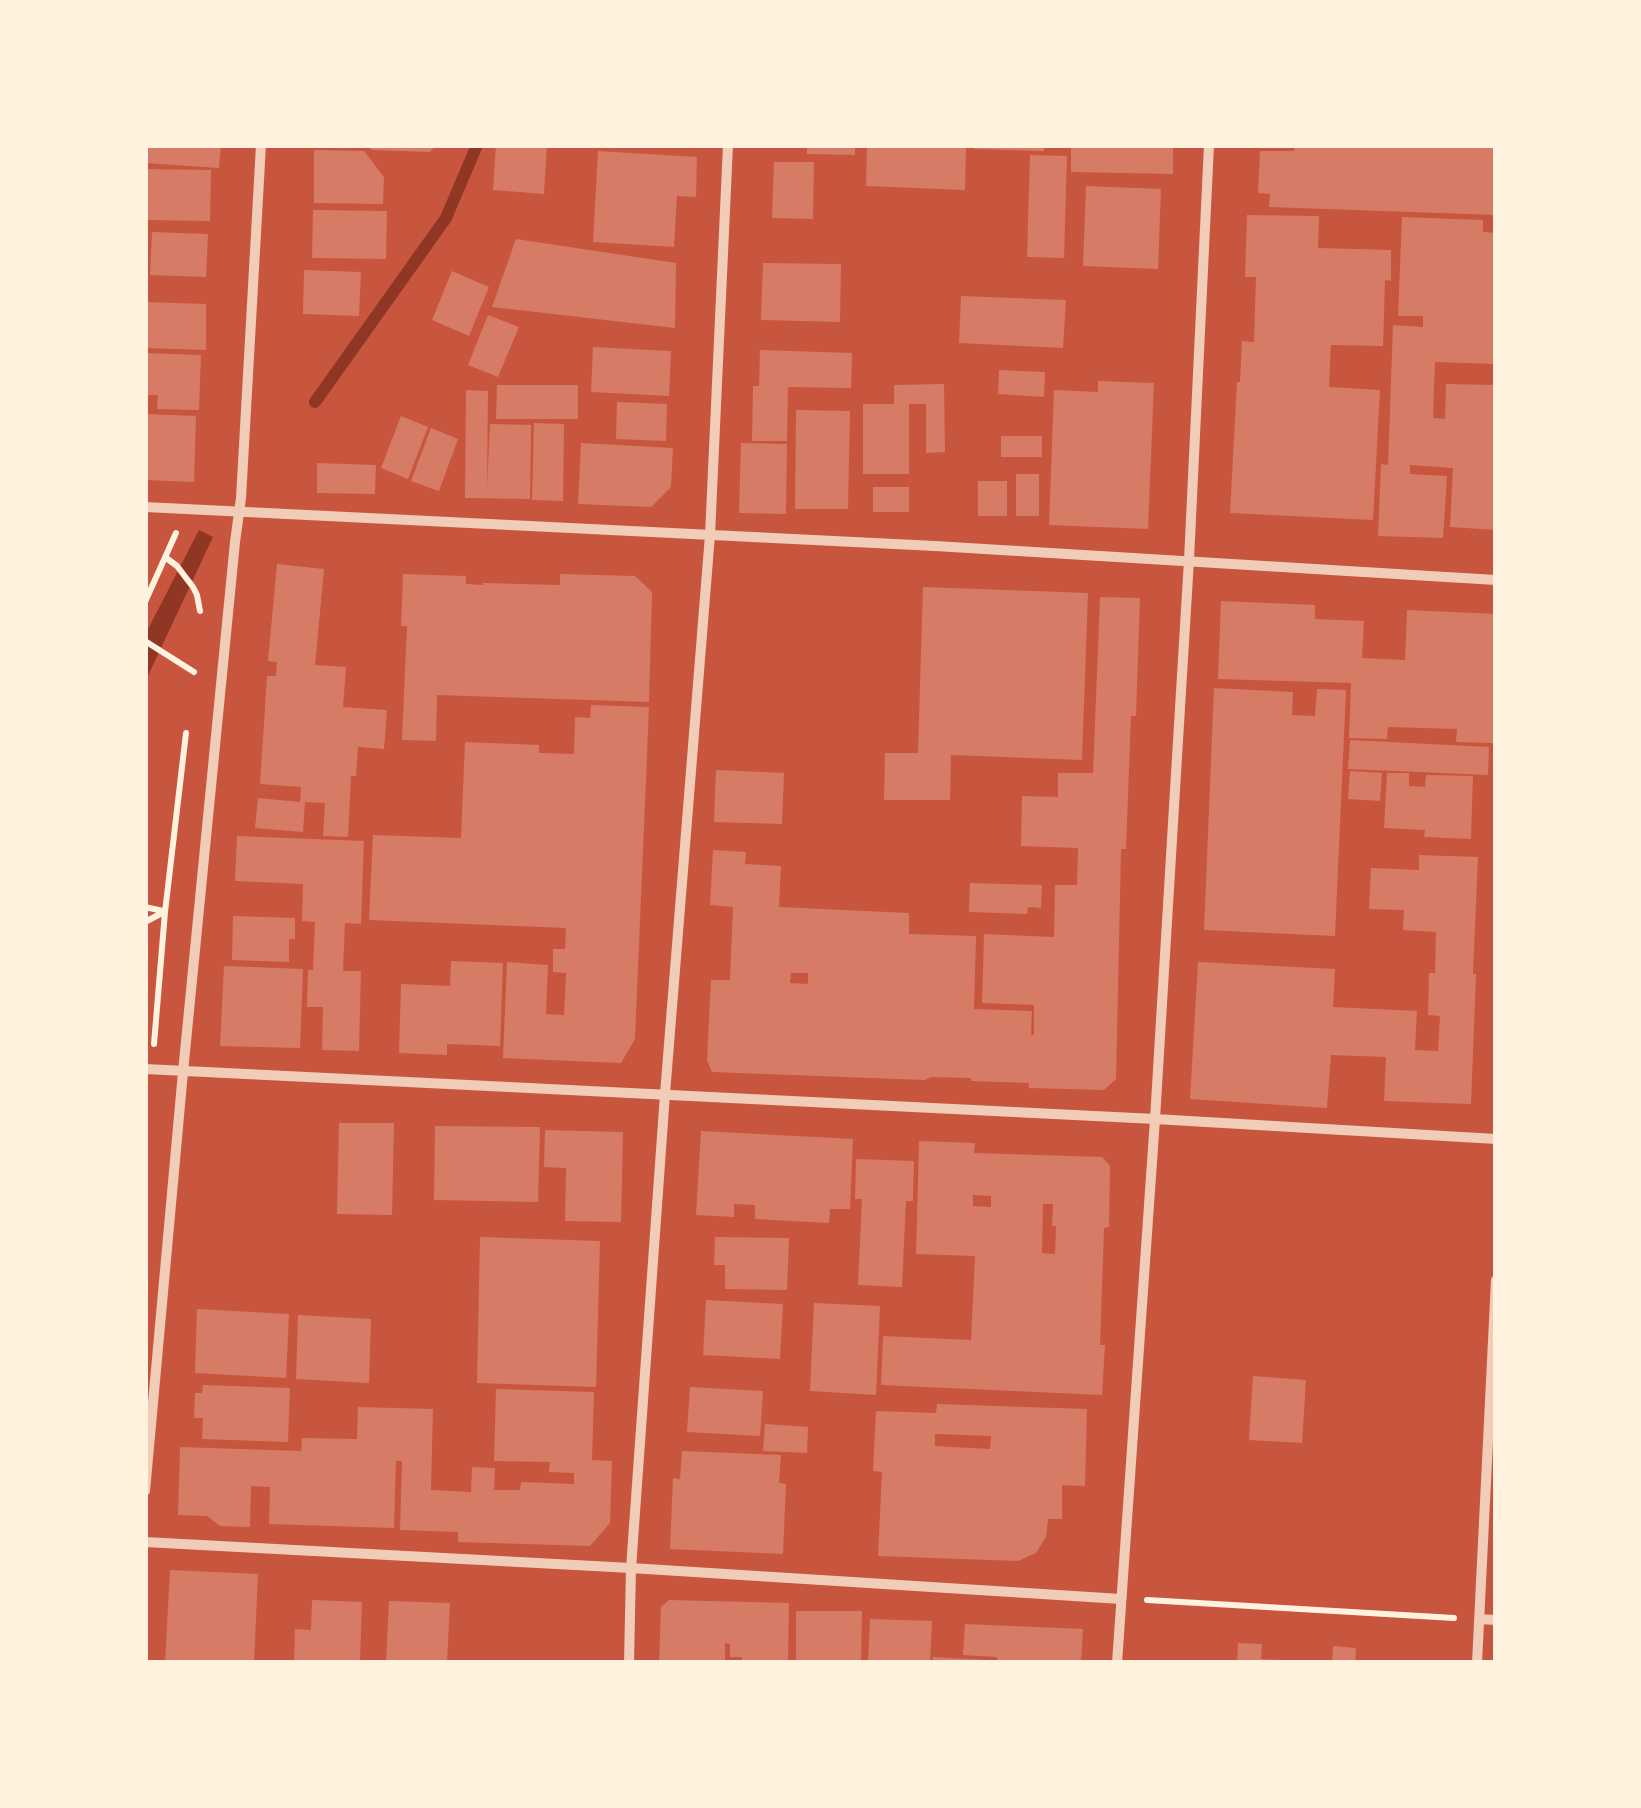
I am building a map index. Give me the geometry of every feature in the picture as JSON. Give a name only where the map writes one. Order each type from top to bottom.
[{"type":"street","points":[[145,1491],[234,511],[261,145]]},
{"type":"street","points":[[629,1663],[631,1568],[665,1094],[710,535],[728,145]]},
{"type":"street","points":[[1118,1663],[1189,560],[1210,145]]},
{"type":"street","points":[[145,507],[1189,560],[1496,580]]},
{"type":"street","points":[[148,1070],[1155,1118],[1496,1140]]},
{"type":"street","points":[[1477,1663],[1496,1280]]},
{"type":"street","points":[[145,1542],[1121,1599]]},
{"type":"street","points":[[1480,1619],[1496,1620]]},
{"type":"path","points":[[145,602],[187,509]]},
{"type":"path","points":[[165,557],[198,595],[200,614]]},
{"type":"path","points":[[145,641],[194,672],[196,653]]},
{"type":"path","points":[[148,1070],[187,728]]},
{"type":"path","points":[[145,908],[165,912]]},
{"type":"path","points":[[145,922],[165,912]]},
{"type":"path","points":[[1121,1599],[1480,1619]]},
{"type":"shaded area","points":[[199,530],[213,537],[145,682],[145,635]]},
{"type":"building","points":[[145,145],[221,145],[219,168],[145,163]]},
{"type":"building","points":[[371,145],[436,145],[430,152],[371,150]]},
{"type":"building","points":[[496,145],[547,145],[544,194],[493,190]]},
{"type":"building","points":[[807,145],[855,145],[855,155],[807,154]]},
{"type":"building","points":[[867,145],[966,145],[965,190],[866,186]]},
{"type":"building","points":[[974,145],[1045,145],[1044,151],[974,149]]},
{"type":"building","points":[[1071,145],[1173,145],[1173,174],[1071,172]]},
{"type":"building","points":[[1295,145],[1496,145],[1496,215],[1269,207],[1270,194],[1258,193],[1260,151],[1294,151]]},
{"type":"building","points":[[314,150],[364,151],[384,177],[383,204],[314,203]]},
{"type":"building","points":[[598,151],[697,157],[696,197],[677,196],[674,247],[593,242]]},
{"type":"building","points":[[1030,155],[1067,156],[1064,258],[1027,257]]},
{"type":"building","points":[[774,162],[814,162],[813,219],[772,218]]},
{"type":"building","points":[[145,169],[211,170],[210,221],[145,220]]},
{"type":"building","points":[[1086,186],[1161,189],[1158,269],[1083,266]]},
{"type":"building","points":[[313,210],[387,211],[386,259],[312,258]]},
{"type":"building","points":[[1247,215],[1319,216],[1318,248],[1391,250],[1391,281],[1385,280],[1383,346],[1331,345],[1329,387],[1380,390],[1373,520],[1230,513],[1242,341],[1254,342],[1256,277],[1245,277]]},
{"type":"building","points":[[1402,217],[1483,220],[1483,232],[1496,233],[1496,364],[1435,362],[1433,418],[1445,419],[1446,384],[1496,385],[1496,530],[1450,527],[1453,468],[1410,465],[1410,474],[1447,476],[1443,538],[1378,536],[1381,464],[1388,465],[1393,325],[1423,327],[1423,316],[1398,316]]},
{"type":"building","points":[[152,232],[208,234],[206,277],[150,275]]},
{"type":"building","points":[[516,239],[676,263],[675,328],[492,307]]},
{"type":"building","points":[[763,263],[841,264],[840,322],[761,320]]},
{"type":"building","points":[[304,270],[361,272],[359,316],[303,314]]},
{"type":"building","points":[[452,271],[489,287],[469,336],[432,320]]},
{"type":"building","points":[[961,296],[1066,300],[1063,348],[959,343]]},
{"type":"building","points":[[145,302],[206,304],[206,350],[145,348]]},
{"type":"building","points":[[488,315],[519,327],[498,377],[468,365]]},
{"type":"building","points":[[593,347],[671,351],[669,396],[591,392]]},
{"type":"building","points":[[760,350],[852,353],[851,388],[788,387],[787,441],[752,441],[753,386],[759,386]]},
{"type":"building","points":[[145,353],[201,355],[199,410],[157,409],[158,395],[145,395]]},
{"type":"building","points":[[999,370],[1045,372],[1044,397],[998,394]]},
{"type":"building","points":[[1098,381],[1154,383],[1148,529],[1049,525],[1054,390],[1098,392]]},
{"type":"building","points":[[944,384],[945,452],[926,453],[926,404],[909,404],[909,474],[863,474],[863,404],[894,404],[894,385]]},
{"type":"building","points":[[497,385],[578,385],[578,419],[496,419]]},
{"type":"building","points":[[466,390],[488,391],[487,489],[490,424],[531,425],[530,499],[465,498]]},
{"type":"building","points":[[617,402],[667,404],[666,441],[616,439]]},
{"type":"building","points":[[796,410],[850,411],[848,509],[795,509]]},
{"type":"building","points":[[145,414],[196,416],[194,482],[145,480]]},
{"type":"building","points":[[401,416],[428,427],[408,479],[381,468]]},
{"type":"building","points":[[534,423],[564,424],[563,501],[532,500]]},
{"type":"building","points":[[431,428],[458,439],[439,491],[411,481]]},
{"type":"building","points":[[1001,436],[1042,436],[1042,457],[1001,457]]},
{"type":"building","points":[[581,443],[673,448],[671,487],[651,507],[578,504]]},
{"type":"building","points":[[741,443],[787,444],[786,514],[739,513]]},
{"type":"building","points":[[317,463],[376,465],[375,494],[317,493]]},
{"type":"building","points":[[1016,474],[1039,474],[1039,516],[1016,516]]},
{"type":"building","points":[[978,481],[1007,481],[1007,516],[978,516]]},
{"type":"building","points":[[873,487],[909,487],[909,512],[873,512]]},
{"type":"building","points":[[277,564],[324,569],[315,665],[346,667],[343,707],[387,710],[384,749],[358,747],[356,776],[351,776],[348,837],[323,836],[325,803],[305,802],[303,832],[255,828],[258,798],[300,802],[301,787],[260,784],[267,676],[276,676],[277,662],[268,661]]},
{"type":"building","points":[[403,574],[466,576],[466,584],[483,585],[560,585],[560,574],[635,576],[652,592],[649,702],[437,695],[436,741],[402,740],[407,626],[401,626]]},
{"type":"building","points":[[923,587],[1088,593],[1082,760],[951,755],[950,800],[884,800],[885,753],[918,753]]},
{"type":"building","points":[[1100,597],[1140,598],[1126,849],[1121,849],[1116,1079],[1104,1090],[1029,1088],[1029,1083],[971,1078],[925,1080],[712,1072],[707,1060],[711,980],[730,980],[733,907],[710,905],[713,850],[746,852],[745,864],[781,866],[779,907],[909,913],[909,934],[976,936],[974,1009],[1032,1011],[1034,1035],[1034,1005],[982,1003],[984,934],[1054,937],[1055,885],[1077,885],[1078,848],[1021,846],[1022,796],[1058,797],[1058,773],[1093,773]],"holes":[[[791,973],[808,973],[808,984],[790,983]]]},
{"type":"building","points":[[1221,601],[1315,605],[1315,619],[1364,621],[1362,658],[1405,660],[1407,610],[1496,614],[1494,743],[1456,742],[1457,729],[1388,727],[1387,739],[1349,738],[1351,683],[1218,679]]},
{"type":"building","points":[[1214,688],[1293,692],[1292,715],[1315,716],[1317,689],[1346,690],[1335,936],[1204,930]]},
{"type":"building","points":[[591,705],[649,707],[635,1039],[621,1063],[503,1058],[507,962],[548,965],[546,1014],[564,1015],[566,973],[553,972],[553,949],[565,949],[566,928],[369,920],[373,835],[461,838],[465,742],[539,745],[539,753],[574,754],[575,717],[590,718]]},
{"type":"building","points":[[1350,740],[1489,747],[1488,775],[1348,769]]},
{"type":"building","points":[[716,770],[784,773],[782,824],[714,822]]},
{"type":"building","points":[[1350,771],[1382,773],[1380,801],[1348,799]]},
{"type":"building","points":[[1387,773],[1409,773],[1409,786],[1425,787],[1426,775],[1473,776],[1471,839],[1424,837],[1425,830],[1384,828]]},
{"type":"building","points":[[237,836],[364,841],[361,924],[345,923],[343,971],[361,971],[359,1051],[322,1050],[323,1007],[307,1007],[315,922],[302,921],[303,884],[235,881]]},
{"type":"building","points":[[1419,855],[1478,857],[1471,1104],[1384,1101],[1386,1057],[1331,1055],[1327,1108],[1190,1099],[1198,962],[1335,969],[1333,1007],[1417,1011],[1415,1050],[1438,1051],[1440,1016],[1428,1015],[1429,973],[1435,973],[1436,932],[1403,930],[1404,910],[1369,909],[1371,868],[1419,870]]},
{"type":"building","points":[[970,883],[1042,885],[1041,908],[1028,907],[1027,914],[969,912]]},
{"type":"building","points":[[233,916],[295,918],[295,939],[289,939],[289,962],[232,960]]},
{"type":"building","points":[[451,961],[503,963],[500,1046],[447,1044],[447,1055],[399,1053],[401,984],[450,986]]},
{"type":"building","points":[[224,966],[303,969],[300,1048],[220,1046]]},
{"type":"building","points":[[339,1123],[394,1123],[392,1215],[337,1214]]},
{"type":"building","points":[[435,1126],[540,1127],[538,1202],[434,1200]]},
{"type":"building","points":[[545,1130],[623,1132],[621,1222],[565,1221],[566,1168],[544,1167]]},
{"type":"building","points":[[701,1131],[853,1139],[850,1209],[830,1209],[829,1223],[755,1219],[755,1205],[734,1204],[734,1217],[696,1215]]},
{"type":"building","points":[[919,1141],[975,1143],[974,1153],[1102,1157],[1110,1166],[1109,1227],[1104,1228],[1102,1395],[881,1385],[883,1336],[971,1340],[975,1256],[916,1254]],"holes":[[[973,1195],[991,1196],[991,1207],[973,1206]],[[1043,1204],[1053,1204],[1055,1254],[1042,1253]]]},
{"type":"building","points":[[856,1159],[914,1161],[913,1201],[906,1201],[902,1287],[858,1285],[862,1199],[855,1199]]},
{"type":"building","points":[[480,1237],[600,1241],[596,1387],[477,1383]]},
{"type":"building","points":[[715,1237],[789,1238],[787,1290],[725,1289],[725,1265],[714,1265]]},
{"type":"building","points":[[706,1300],[783,1304],[780,1359],[703,1355]]},
{"type":"building","points":[[814,1303],[880,1306],[876,1395],[810,1391]]},
{"type":"building","points":[[197,1309],[289,1314],[286,1378],[195,1373]]},
{"type":"building","points":[[298,1315],[371,1319],[369,1383],[296,1379]]},
{"type":"building","points":[[1253,1376],[1306,1380],[1302,1443],[1249,1440]]},
{"type":"building","points":[[203,1385],[290,1388],[288,1442],[202,1439],[203,1418],[194,1418],[195,1393],[202,1393]]},
{"type":"building","points":[[690,1387],[763,1391],[760,1436],[687,1432]]},
{"type":"building","points":[[496,1389],[594,1392],[592,1460],[612,1461],[610,1523],[590,1546],[458,1542],[458,1532],[400,1530],[402,1461],[396,1461],[394,1528],[269,1524],[270,1487],[251,1486],[250,1527],[220,1526],[207,1516],[178,1515],[180,1447],[301,1451],[302,1438],[357,1439],[358,1407],[433,1409],[431,1490],[471,1492],[472,1467],[495,1468],[494,1490],[520,1490],[521,1482],[574,1484],[574,1473],[549,1472],[550,1462],[494,1461]]},
{"type":"building","points":[[937,1404],[1087,1409],[1085,1486],[1062,1485],[1062,1519],[1048,1519],[1046,1537],[1036,1553],[1018,1561],[878,1556],[882,1472],[873,1471],[876,1411],[936,1413]],"holes":[[[935,1434],[991,1436],[990,1449],[935,1446]]]},
{"type":"building","points":[[765,1424],[808,1427],[807,1453],[763,1451]]},
{"type":"building","points":[[682,1451],[781,1455],[779,1483],[786,1484],[783,1554],[670,1549],[673,1478],[680,1479]]},
{"type":"building","points":[[170,1570],[258,1574],[254,1663],[165,1663]]},
{"type":"building","points":[[312,1600],[362,1602],[360,1663],[294,1663],[295,1629],[311,1630]]},
{"type":"building","points":[[669,1600],[789,1603],[788,1663],[742,1663],[742,1657],[730,1657],[730,1644],[725,1643],[725,1663],[659,1663],[661,1607]]},
{"type":"building","points":[[389,1601],[450,1603],[447,1663],[386,1663]]},
{"type":"building","points":[[796,1611],[862,1611],[861,1663],[796,1663]]},
{"type":"building","points":[[870,1619],[932,1621],[930,1663],[868,1663]]},
{"type":"building","points":[[965,1624],[1083,1629],[1081,1663],[997,1663],[997,1657],[963,1655]]},
{"type":"building","points":[[1238,1643],[1262,1644],[1261,1659],[1281,1663],[1237,1663]]},
{"type":"building","points":[[1333,1646],[1356,1648],[1355,1663],[1332,1663]]},
{"type":"building","points":[[933,1657],[985,1660],[985,1663],[933,1663]]},
{"type":"waterway","points":[[315,402],[446,218],[477,145]]}]
